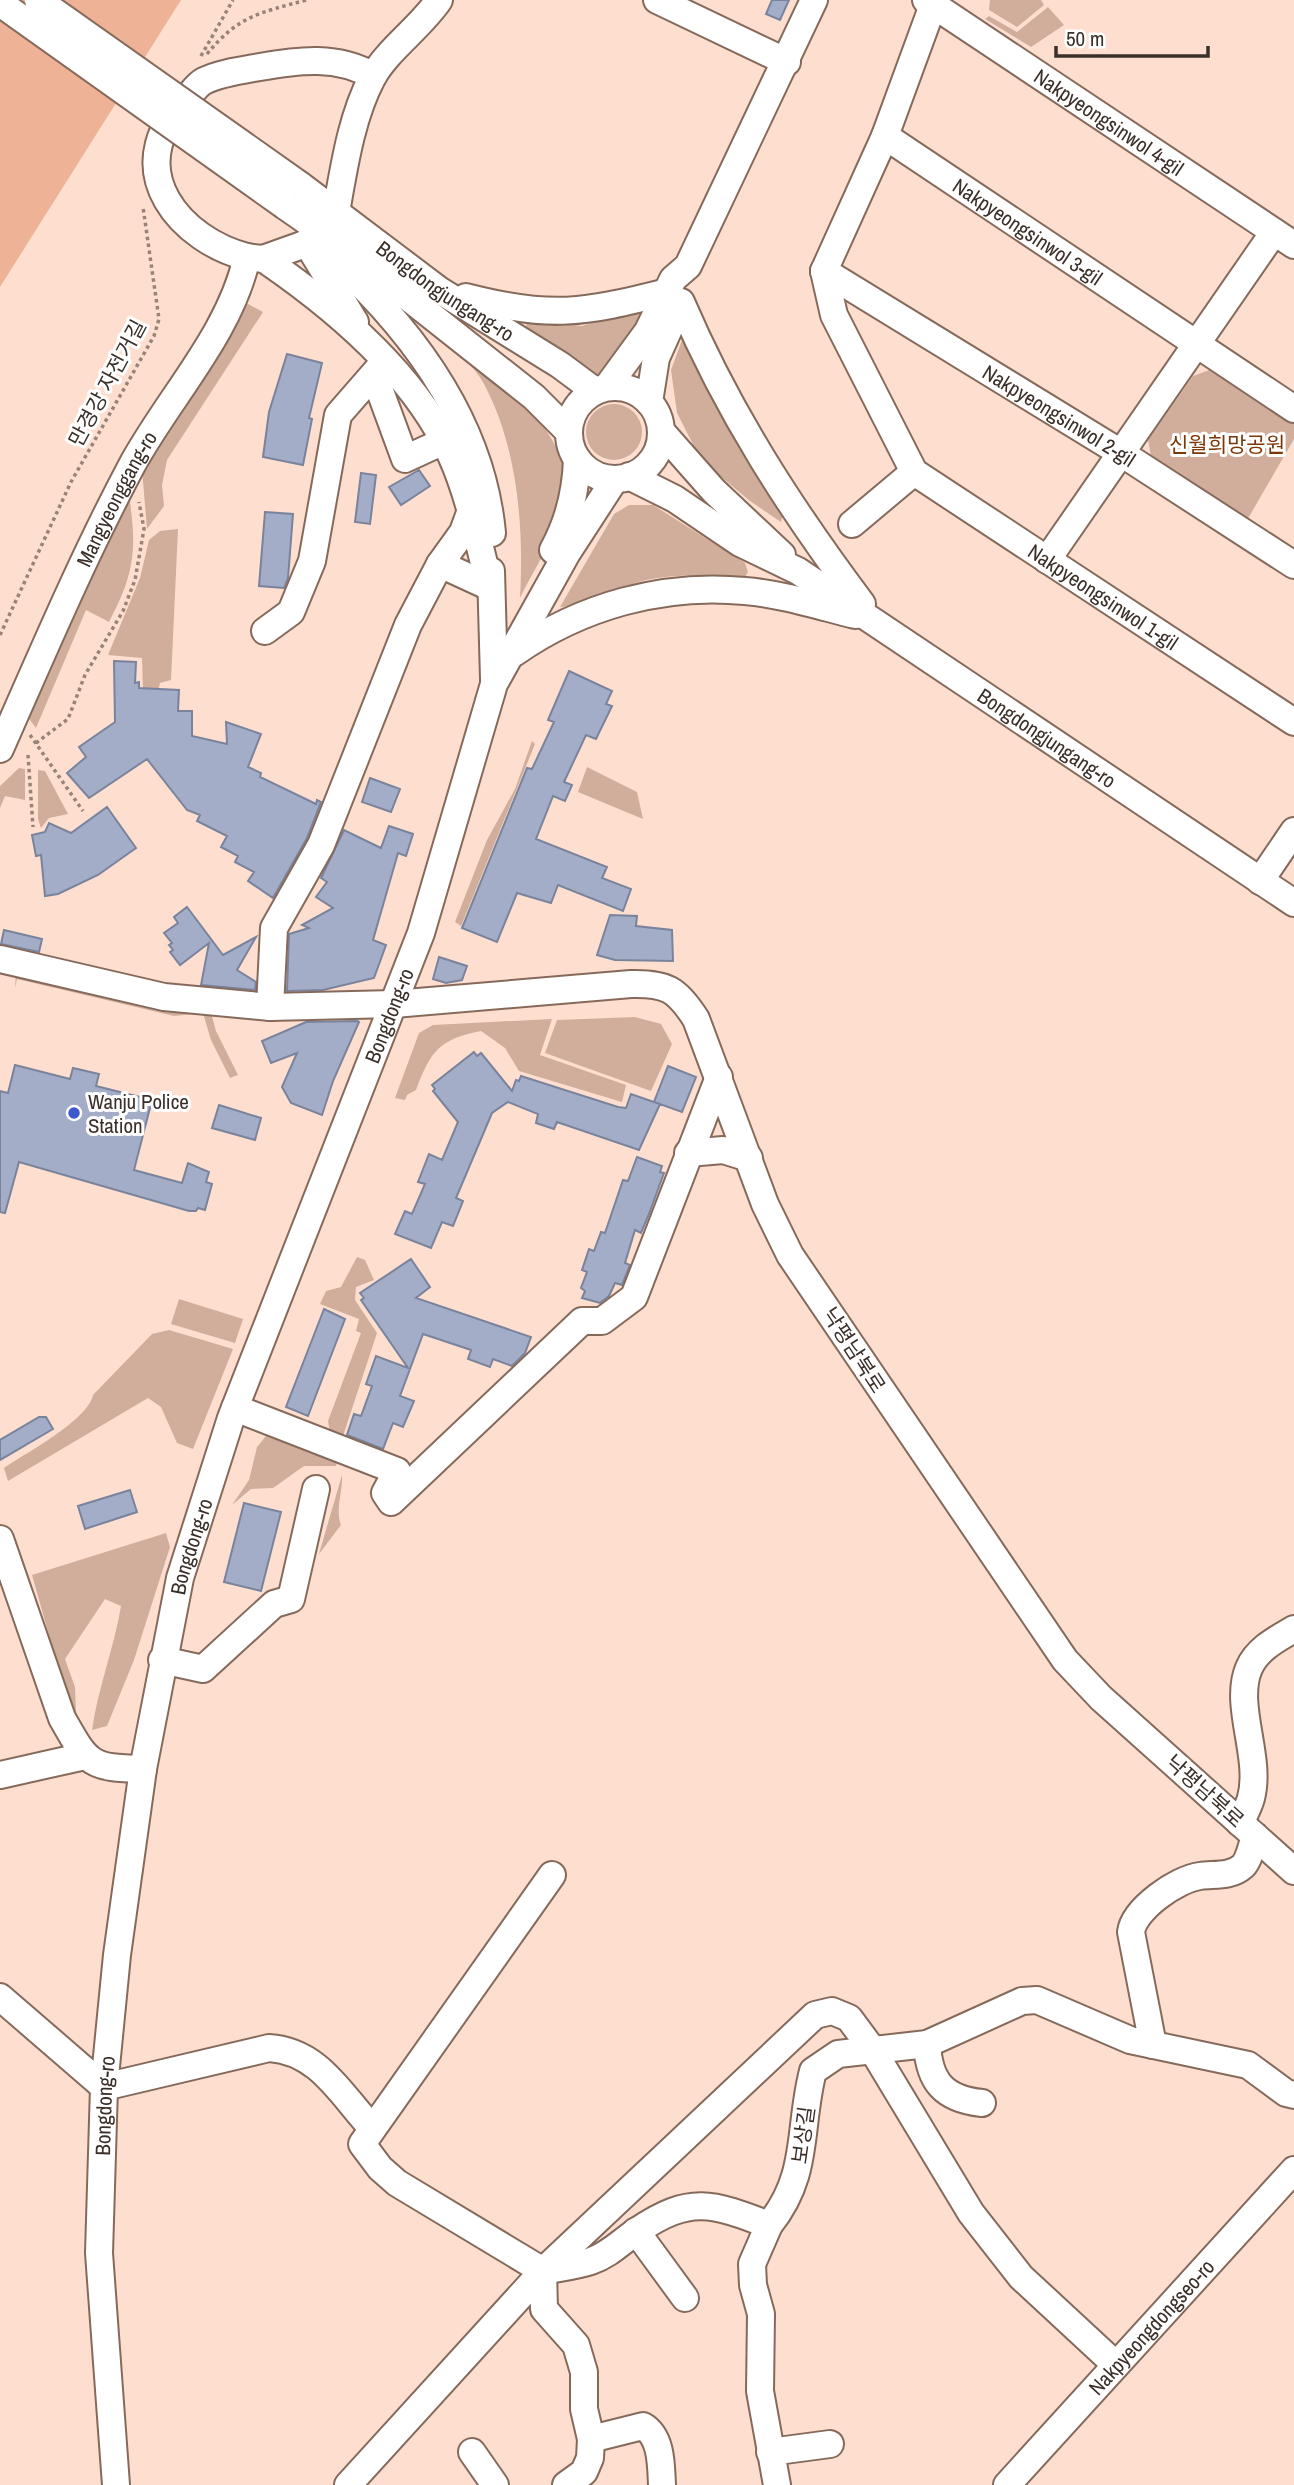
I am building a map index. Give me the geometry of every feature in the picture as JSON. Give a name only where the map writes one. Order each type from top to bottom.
[{"type":"street","points":[[38,0],[309,219],[339,262],[419,351],[447,393],[463,426],[490,510],[493,546],[490,587]]},
{"type":"street","points":[[255,258],[309,219],[341,176],[355,124],[373,76],[439,0]]},
{"type":"street","points":[[657,0],[787,62]]},
{"type":"street","points":[[568,431],[572,414],[582,401],[601,389],[674,297],[688,285],[688,266],[787,62],[814,0]]},
{"type":"street","points":[[852,524],[914,472],[834,315],[824,271],[885,136],[930,3]]},
{"type":"street","name":"Nakpyeongsinwol 4-gil","points":[[930,3],[1284,239]]},
{"type":"street","points":[[0,4],[309,219],[323,267],[376,352]]},
{"type":"street","points":[[373,76],[354,65],[332,61],[274,65],[204,81],[170,114],[156,151],[157,177],[167,201],[191,228],[214,245],[255,258],[321,302],[376,352],[416,397],[444,441],[471,510],[490,587],[495,639],[494,684]]},
{"type":"street","name":"Nakpyeongsinwol 3-gil","points":[[885,136],[1294,409]]},
{"type":"street","name":"Bongdongjungang-ro","points":[[309,219],[439,290],[601,389],[630,390],[649,402],[658,415],[661,431],[714,491],[798,570]]},
{"type":"street","name":"Bongdongjungang-ro","points":[[309,219],[534,397],[568,431],[577,459],[593,473],[622,478],[675,499],[740,543],[798,570],[1294,902]]},
{"type":"street","points":[[1047,559],[1196,344],[1284,239]]},
{"type":"street","name":"Mangyeonggang-ro","points":[[0,749],[67,595],[133,465],[214,336],[255,258]]},
{"type":"street","name":"Nakpyeongsinwol 2-gil","points":[[824,271],[1121,453],[1294,565]]},
{"type":"street","points":[[439,290],[513,309],[542,313],[591,310],[674,297]]},
{"type":"street","points":[[649,402],[656,358],[674,297]]},
{"type":"street","points":[[674,297],[709,368],[770,475],[873,619]]},
{"type":"street","points":[[265,631],[290,612],[312,561],[338,415],[376,352]]},
{"type":"street","points":[[380,391],[405,459],[444,441]]},
{"type":"street","points":[[622,478],[653,459],[661,431]]},
{"type":"street","name":"Bongdong-ro","points":[[509,657],[511,625],[565,526],[576,485],[577,459]]},
{"type":"street","name":"Nakpyeongsinwol 1-gil","points":[[914,472],[1294,722]]},
{"type":"street","name":"Bongdong-ro","points":[[117,2485],[99,2253],[104,2087],[117,1955],[143,1769],[162,1660],[190,1545],[235,1408],[421,933],[494,684],[567,553],[622,478]]},
{"type":"street","points":[[270,1007],[274,928],[321,845],[408,625],[440,564],[464,532],[471,510]]},
{"type":"street","points":[[440,564],[490,587]]},
{"type":"street","points":[[509,657],[542,634],[585,612],[675,591],[746,590],[873,619]]},
{"type":"street","points":[[1261,881],[1294,831]]},
{"type":"street","name":"낙평남북로","points":[[0,959],[163,997],[270,1007],[394,1004],[655,984],[670,989],[685,1001],[696,1019],[776,1228],[790,1255],[1065,1660],[1101,1698],[1294,1871]]},
{"type":"street","points":[[235,1408],[397,1471],[385,1493],[391,1502],[582,1321],[602,1321],[634,1297],[719,1077]]},
{"type":"street","points":[[688,1153],[710,1149],[749,1158]]},
{"type":"street","points":[[162,1660],[203,1668],[274,1604],[291,1599],[316,1489]]},
{"type":"street","points":[[0,1539],[20,1588],[62,1718],[85,1756],[96,1765],[143,1769]]},
{"type":"street","points":[[1153,2045],[1131,1932],[1133,1919],[1140,1910],[1183,1881],[1232,1872],[1244,1865],[1254,1781],[1245,1698],[1250,1667],[1259,1653],[1294,1629]]},
{"type":"street","points":[[0,1774],[85,1756]]},
{"type":"street","points":[[552,1875],[362,2144],[380,2168],[397,2183],[543,2272],[590,2262],[673,2209],[696,2205],[719,2207],[769,2225]]},
{"type":"street","points":[[0,1997],[104,2087],[269,2048],[288,2049],[307,2059],[331,2078],[372,2128]]},
{"type":"street","name":"보상길","points":[[777,2485],[760,2391],[761,2314],[753,2285],[752,2264],[769,2225],[792,2191],[799,2168],[813,2071],[838,2054],[927,2044],[1022,2001],[1037,2000],[1130,2040],[1248,2065],[1286,2094],[1294,2095]]},
{"type":"street","points":[[348,2485],[543,2272],[815,2015],[832,2011],[849,2018],[872,2049],[971,2213],[1021,2277],[1116,2365]]},
{"type":"street","points":[[927,2044],[928,2063],[933,2076],[948,2093],[960,2101],[982,2103]]},
{"type":"street","name":"Nakpyeongdongseo-ro","points":[[1007,2485],[1294,2171]]},
{"type":"street","points":[[636,2231],[685,2298]]},
{"type":"street","points":[[543,2272],[544,2309],[576,2345],[583,2372],[583,2409],[591,2439],[590,2458],[584,2472],[566,2485]]},
{"type":"street","points":[[591,2439],[643,2426],[650,2430],[657,2446],[662,2485]]},
{"type":"street","points":[[770,2452],[831,2444]]},
{"type":"street","points":[[472,2452],[495,2485]]},
{"type":"path","points":[[233,0],[201,60],[227,30],[243,20],[306,0]]},
{"type":"path","name":"만경강 자전거길","points":[[0,635],[71,482],[154,336],[159,319],[142,197]]},
{"type":"path","points":[[36,743],[68,719],[85,675],[123,611],[135,580],[144,529],[133,465]]},
{"type":"path","points":[[16,713],[83,811]]},
{"type":"path","points":[[28,755],[33,827]]},
{"type":"green space","points":[[990,0],[1041,0],[1044,5],[1017,27],[989,10]]},
{"type":"green space","points":[[1048,7],[1064,25],[1031,47],[985,19],[989,16],[1017,32]]},
{"type":"green space","points":[[248,304],[263,312],[167,460],[162,485],[164,506],[147,529],[142,469],[238,307]]},
{"type":"green space","points":[[638,307],[647,309],[607,368],[597,376],[526,327],[527,322],[532,320],[582,326]]},
{"type":"green space","points":[[438,332],[522,401],[541,423],[555,446],[564,470],[563,508],[547,548],[520,598],[519,516],[505,435],[480,377]]},
{"type":"green space","points":[[685,332],[721,414],[783,513],[781,522],[750,501],[701,460],[677,413],[671,370]]},
{"type":"green space","name":"신월희망공원","points":[[1212,369],[1294,423],[1294,439],[1246,522],[1152,461],[1148,440],[1193,376]]},
{"type":"green space","points":[[614,404],[634,412],[642,432],[634,452],[614,460],[594,452],[586,432],[594,412]]},
{"type":"green space","points":[[129,495],[133,531],[132,560],[118,605],[109,622],[86,610],[36,728],[26,715]]},
{"type":"green space","points":[[629,505],[653,505],[745,563],[748,572],[745,577],[694,575],[655,578],[560,607],[614,514]]},
{"type":"green space","points":[[178,529],[171,680],[160,683],[155,705],[144,725],[142,658],[108,655],[140,578],[149,540],[160,531]]},
{"type":"green space","points":[[532,741],[535,744],[461,926],[455,922],[487,840],[515,789]]},
{"type":"green space","points":[[587,767],[637,792],[643,819],[578,792]]},
{"type":"green space","points":[[19,768],[25,769],[25,800],[5,796],[0,808],[0,786]]},
{"type":"green space","points":[[38,770],[45,771],[68,814],[49,818],[41,828],[38,819]]},
{"type":"green space","points":[[16,973],[174,1012],[210,1009],[216,1031],[238,1075],[230,1078],[211,1040],[203,1013],[174,1016],[17,979],[15,988]]},
{"type":"green space","points":[[635,1017],[661,1024],[672,1044],[651,1091],[545,1053],[557,1020]]},
{"type":"green space","points":[[552,1019],[540,1055],[626,1085],[622,1102],[519,1071],[505,1048],[481,1031],[456,1038],[439,1048],[427,1065],[416,1090],[407,1095],[405,1100],[395,1098],[419,1033],[433,1025]]},
{"type":"green space","points":[[357,1257],[365,1260],[374,1280],[356,1287],[355,1300],[377,1333],[343,1436],[330,1432],[328,1421],[361,1333],[356,1331],[359,1319],[320,1304],[326,1291],[341,1287]]},
{"type":"green space","points":[[179,1299],[243,1319],[235,1343],[171,1324]]},
{"type":"green space","points":[[169,1330],[233,1349],[193,1449],[177,1443],[161,1407],[148,1398],[8,1481],[4,1468],[41,1445],[80,1415],[93,1395],[152,1334]]},
{"type":"green space","points":[[266,1436],[337,1462],[336,1466],[304,1466],[273,1488],[251,1489],[232,1505],[249,1480],[257,1447]]},
{"type":"green space","points":[[342,1475],[339,1513],[341,1525],[319,1554]]},
{"type":"green space","points":[[166,1533],[170,1547],[134,1660],[107,1726],[92,1730],[121,1606],[105,1599],[65,1659],[75,1687],[76,1714],[69,1706],[32,1575]]},
{"type":"shaded area","points":[[0,0],[181,0],[0,287]]},
{"type":"building","points":[[772,0],[789,0],[780,20],[766,14]]},
{"type":"building","points":[[287,354],[322,363],[309,418],[312,419],[303,465],[263,457],[269,412]]},
{"type":"building","points":[[419,470],[430,486],[401,505],[389,487]]},
{"type":"building","points":[[361,473],[376,475],[370,524],[355,522]]},
{"type":"building","points":[[265,512],[293,514],[288,578],[284,588],[259,586]]},
{"type":"building","points":[[114,661],[136,662],[135,683],[139,682],[139,688],[179,690],[178,711],[192,711],[192,736],[227,744],[226,722],[261,734],[248,767],[261,773],[260,777],[316,804],[317,800],[321,802],[307,838],[273,898],[248,881],[254,872],[235,862],[238,856],[221,847],[227,836],[197,821],[200,815],[187,810],[147,759],[89,798],[67,773],[86,757],[79,747],[115,722]]},
{"type":"building","points":[[569,671],[612,691],[606,704],[612,706],[596,739],[586,735],[564,782],[572,785],[565,801],[553,796],[536,839],[607,867],[602,878],[631,889],[623,911],[558,885],[551,903],[517,893],[497,942],[462,928],[527,768],[532,769],[554,722],[548,720]]},
{"type":"building","points":[[370,778],[400,789],[391,812],[362,802]]},
{"type":"building","points":[[107,807],[136,848],[98,875],[58,894],[45,896],[41,855],[36,856],[32,835],[45,832],[49,823],[71,833]]},
{"type":"building","points":[[389,826],[413,834],[406,856],[398,853],[373,940],[386,945],[374,978],[323,990],[287,991],[289,934],[309,928],[302,925],[333,908],[316,897],[327,882],[321,878],[344,830],[381,848]]},
{"type":"building","points":[[187,907],[223,955],[256,937],[237,970],[256,982],[255,990],[201,985],[209,943],[180,965],[170,952],[173,950],[169,945],[172,943],[164,933],[178,923],[174,917]]},
{"type":"building","points":[[610,915],[637,916],[636,926],[672,930],[673,961],[615,960],[597,955]]},
{"type":"building","points":[[4,930],[42,939],[39,952],[1,944]]},
{"type":"building","points":[[439,957],[467,966],[462,980],[446,983],[433,979]]},
{"type":"building","points":[[306,1022],[359,1022],[333,1081],[322,1115],[291,1103],[282,1087],[297,1053],[271,1063],[262,1041]]},
{"type":"building","points":[[474,1052],[477,1056],[481,1053],[512,1091],[516,1080],[519,1081],[521,1076],[618,1107],[626,1108],[631,1094],[660,1104],[639,1150],[557,1122],[554,1129],[536,1123],[538,1114],[508,1102],[492,1113],[456,1198],[463,1201],[453,1226],[442,1222],[431,1248],[395,1234],[405,1211],[412,1214],[425,1184],[418,1182],[429,1154],[442,1160],[458,1122],[433,1091],[435,1089],[432,1085]]},
{"type":"building","points":[[15,1065],[70,1079],[73,1068],[99,1074],[96,1086],[152,1100],[134,1170],[182,1183],[188,1163],[209,1172],[206,1182],[212,1184],[205,1210],[198,1208],[196,1211],[189,1211],[19,1162],[5,1213],[0,1212],[0,1091],[8,1093]]},
{"type":"building","points":[[668,1066],[696,1077],[682,1112],[654,1102]]},
{"type":"building","points":[[219,1105],[261,1118],[255,1140],[212,1128]]},
{"type":"building","points":[[637,1157],[662,1166],[660,1172],[664,1173],[641,1233],[635,1230],[625,1263],[630,1265],[622,1285],[615,1283],[609,1296],[600,1303],[582,1298],[585,1291],[581,1288],[587,1272],[582,1270],[589,1249],[594,1251],[601,1232],[605,1233],[623,1180],[628,1181]]},
{"type":"building","points":[[411,1259],[430,1287],[416,1298],[531,1337],[525,1353],[512,1366],[493,1359],[490,1367],[468,1359],[471,1350],[423,1334],[400,1396],[414,1401],[403,1427],[393,1423],[383,1449],[347,1435],[354,1414],[361,1416],[372,1386],[366,1384],[376,1356],[408,1368],[361,1300],[364,1298],[360,1293]]},
{"type":"building","points":[[324,1309],[345,1319],[308,1416],[286,1407]]},
{"type":"building","points":[[39,1417],[46,1417],[53,1429],[0,1460],[0,1440]]},
{"type":"building","points":[[130,1490],[137,1512],[85,1529],[78,1506]]},
{"type":"building","points":[[244,1503],[281,1512],[261,1591],[224,1582]]},
{"type":"place","name":"Wanju Police Station","points":[[74,1113]]}]
